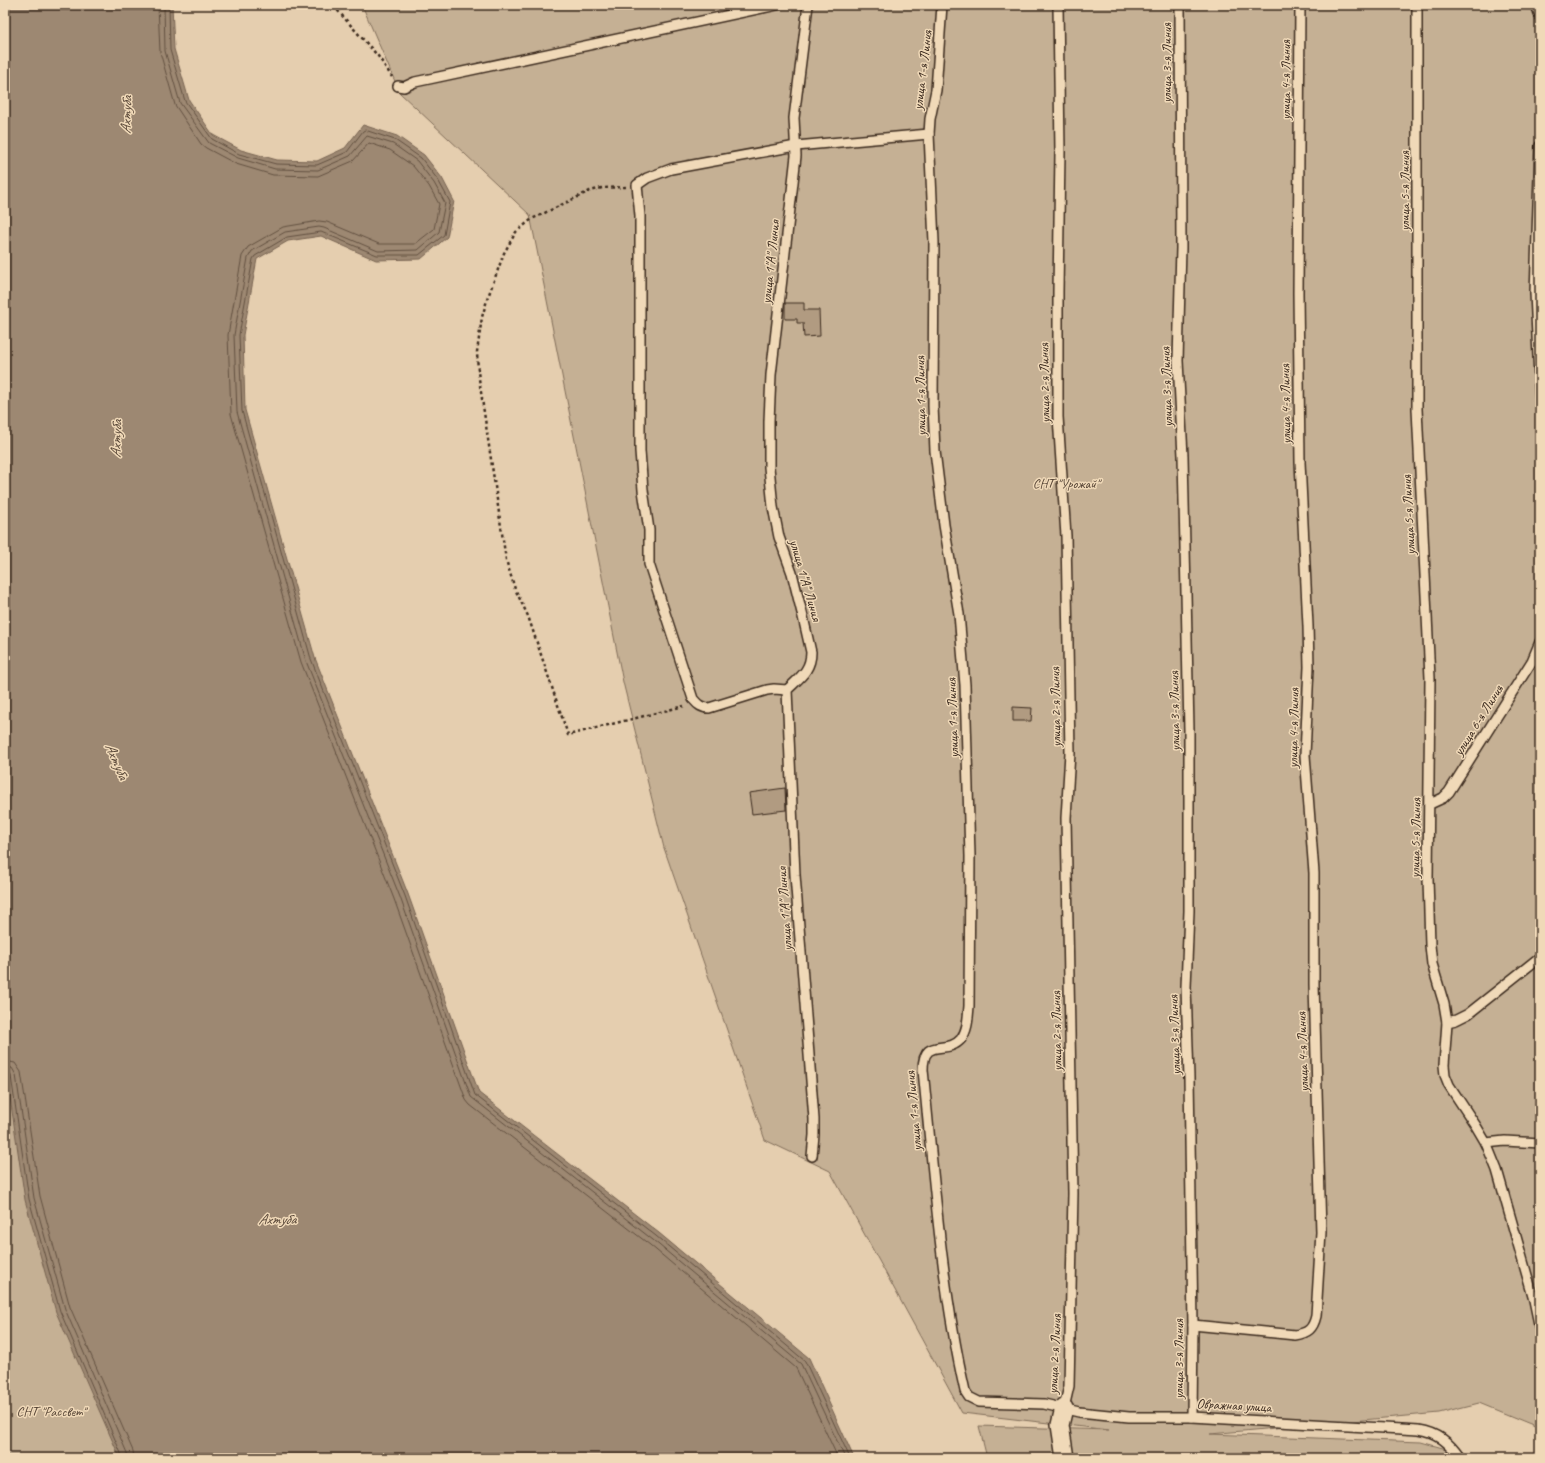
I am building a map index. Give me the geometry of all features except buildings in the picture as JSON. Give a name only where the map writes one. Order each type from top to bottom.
[{"type":"street","points":[[1064,1408],[1060,1425],[1065,1458]]},
{"type":"lane","points":[[398,86],[404,87],[408,84],[422,80],[777,5]]},
{"type":"lane","name":"улица 1\"А\" Линия","points":[[808,5],[794,118],[796,156],[771,375],[769,467],[773,507],[779,537],[792,573],[802,609],[811,658],[808,668],[787,690],[795,876],[814,1119],[812,1156]]},
{"type":"lane","name":"улица 1-я Линия","points":[[942,5],[936,90],[930,119],[929,134],[934,242],[933,406],[935,451],[944,525],[959,614],[965,685],[970,856],[969,1006],[967,1024],[961,1039],[955,1044],[935,1047],[929,1050],[925,1054],[923,1070],[941,1247],[954,1345],[965,1391],[973,1400]]},
{"type":"lane","name":"улица 2-я Линия","points":[[1058,5],[1060,152],[1058,417],[1066,536],[1070,754],[1066,818],[1073,1193],[1069,1386],[1064,1408]]},
{"type":"lane","name":"улица 3-я Линия","points":[[1180,5],[1181,248],[1178,361],[1183,456],[1189,722],[1189,911],[1186,987],[1193,1325],[1192,1417]]},
{"type":"lane","name":"улица 4-я Линия","points":[[1193,1325],[1295,1335],[1304,1334],[1310,1331],[1316,1316],[1321,1232],[1314,984],[1314,873],[1305,755],[1309,667],[1300,462],[1298,293],[1300,5]]},
{"type":"lane","name":"улица 5-я Линия","points":[[1417,5],[1417,409],[1430,678],[1430,804],[1428,879],[1430,945],[1432,964],[1444,1004],[1447,1022],[1444,1066],[1445,1075],[1449,1085],[1486,1143],[1497,1170],[1534,1300],[1540,1329]]},
{"type":"lane","points":[[1536,5],[1540,16]]},
{"type":"lane","points":[[787,690],[768,690],[709,708],[700,706],[696,703],[693,699],[649,564],[649,530],[643,490],[640,451],[640,216],[637,185],[648,178],[671,170],[796,146],[929,134]]},
{"type":"lane","points":[[1540,146],[1535,293],[1540,399]]},
{"type":"lane","name":"улица 6-я Линия","points":[[1430,804],[1443,798],[1449,792],[1532,661],[1540,642]]},
{"type":"lane","points":[[1447,1022],[1456,1020],[1468,1014],[1540,957]]},
{"type":"lane","points":[[1486,1143],[1505,1141],[1540,1143]]},
{"type":"lane","name":"Овражная улица","points":[[973,1400],[1044,1404],[1079,1412],[1129,1417],[1192,1417],[1419,1430],[1432,1432],[1441,1437],[1460,1458]]},
{"type":"path","points":[[335,5],[338,11],[378,56],[398,86]]},
{"type":"path","points":[[637,185],[625,188],[602,188],[590,191],[532,219],[516,232],[504,253],[482,317],[477,352],[478,372],[509,574],[528,616],[568,735],[696,703]]},
{"type":"green space","name":"СНТ \"Урожай\"","points":[[362,5],[1540,5],[1540,1428],[1479,1403],[1439,1413],[1210,1434],[1421,1442],[1479,1458],[987,1458],[979,1426],[1109,1430],[962,1413],[830,1171],[765,1140],[664,848],[623,682],[530,215],[400,93]]},
{"type":"green space","name":"СНТ \"Рассвет\"","points":[[5,1036],[123,1458],[5,1458]]},
{"type":"water","name":"Ахтуба","points":[[5,5],[172,5],[174,49],[189,100],[213,135],[241,150],[277,160],[317,161],[345,148],[363,125],[397,136],[424,155],[442,178],[454,201],[447,237],[421,259],[376,260],[321,236],[288,241],[257,259],[243,335],[245,410],[315,658],[408,894],[479,1093],[659,1233],[809,1358],[854,1458],[120,1458],[56,1312],[25,1200],[5,1063]]}]
